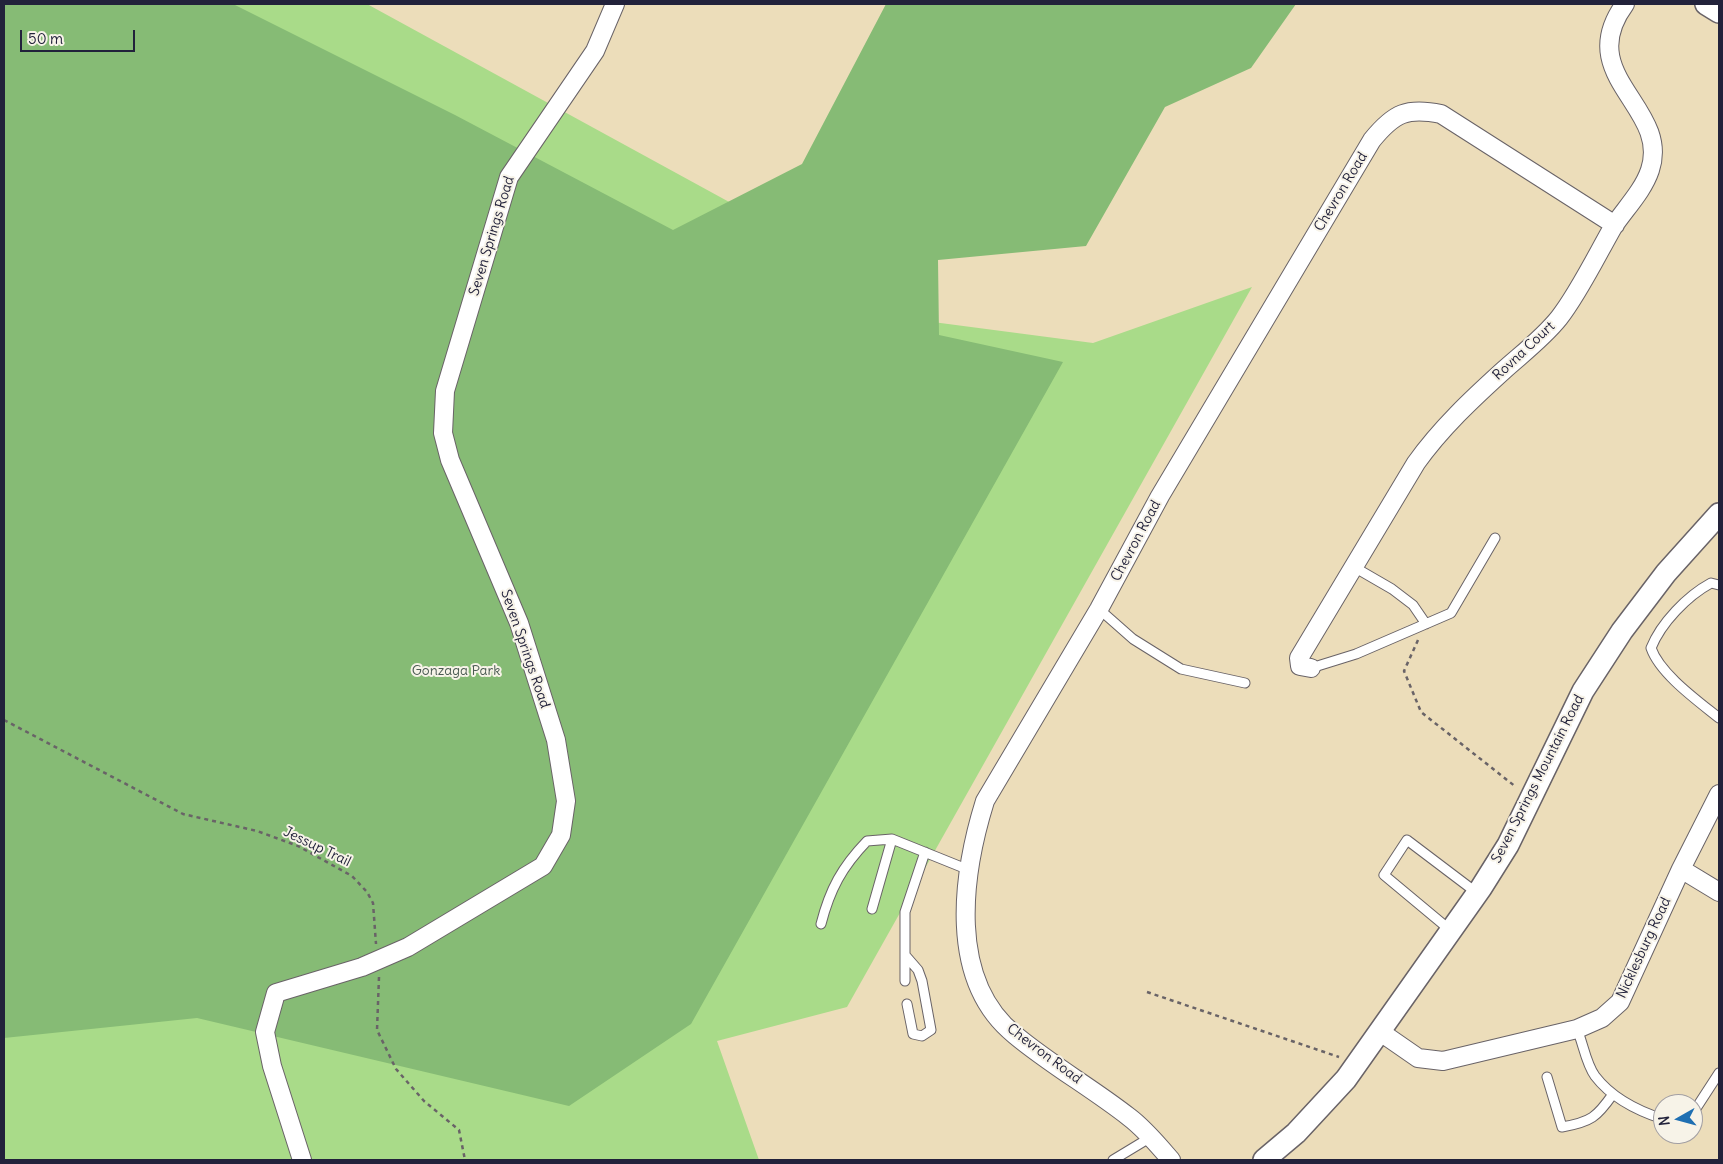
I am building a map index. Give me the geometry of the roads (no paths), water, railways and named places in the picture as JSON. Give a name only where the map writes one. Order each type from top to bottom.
[{"type":"street","name":"Rovna Court","points":[[1312,668],[1300,666],[1299,658],[1416,463],[1434,438],[1470,400],[1543,335],[1560,317],[1615,225],[1651,170],[1652,138],[1612,66],[1608,52],[1609,37],[1625,4]]},
{"type":"street","points":[[1706,4],[1719,12]]},
{"type":"street","name":"Seven Springs Road","points":[[302,1160],[272,1066],[264,1032],[276,993],[380,961],[408,947],[543,866],[562,835],[566,802],[556,740],[519,623],[450,460],[444,433],[445,391],[509,177],[595,51],[612,5]]},
{"type":"street","name":"Chevron Road","points":[[1171,1160],[1130,1117],[1013,1034],[990,1007],[979,985],[970,958],[966,899],[968,870],[974,835],[985,801],[1099,609],[1160,496],[1372,140],[1390,119],[1401,114],[1416,112],[1442,114],[1615,225]]},
{"type":"street","name":"Seven Springs Mountain Road","points":[[1264,1160],[1296,1133],[1346,1079],[1451,931],[1508,845],[1583,691],[1622,631],[1666,573],[1719,514]]},
{"type":"street","name":"Nicklesburg Road","points":[[1379,1031],[1418,1058],[1443,1061],[1578,1028],[1602,1018],[1620,1002],[1681,869],[1719,794]]},
{"type":"street","points":[[1681,869],[1719,892]]},
{"type":"lane","points":[[1312,668],[1356,654],[1451,613],[1495,538]]},
{"type":"lane","points":[[1354,567],[1392,589],[1413,605],[1426,624]]},
{"type":"lane","points":[[1719,585],[1710,583],[1696,591],[1656,635],[1651,648],[1655,660],[1699,703],[1719,718]]},
{"type":"lane","points":[[1099,609],[1133,639],[1181,668],[1245,683]]},
{"type":"lane","points":[[821,924],[828,896],[848,861],[867,841],[892,839],[968,870]]},
{"type":"lane","points":[[872,909],[892,839]]},
{"type":"lane","points":[[1451,931],[1384,875],[1406,840],[1477,893]]},
{"type":"lane","points":[[905,981],[905,912],[925,852]]},
{"type":"lane","points":[[906,955],[918,970],[922,981],[931,1030],[922,1036],[912,1034],[907,1004]]},
{"type":"lane","points":[[1578,1028],[1594,1075],[1613,1094],[1629,1104],[1653,1115]]},
{"type":"lane","points":[[1703,1098],[1719,1073]]},
{"type":"lane","points":[[1546,1077],[1562,1127],[1582,1124],[1598,1116],[1613,1094]]},
{"type":"lane","points":[[1113,1160],[1151,1137]]},
{"type":"park label","name":"Gonzaga Park","points":[[456,671]]}]
